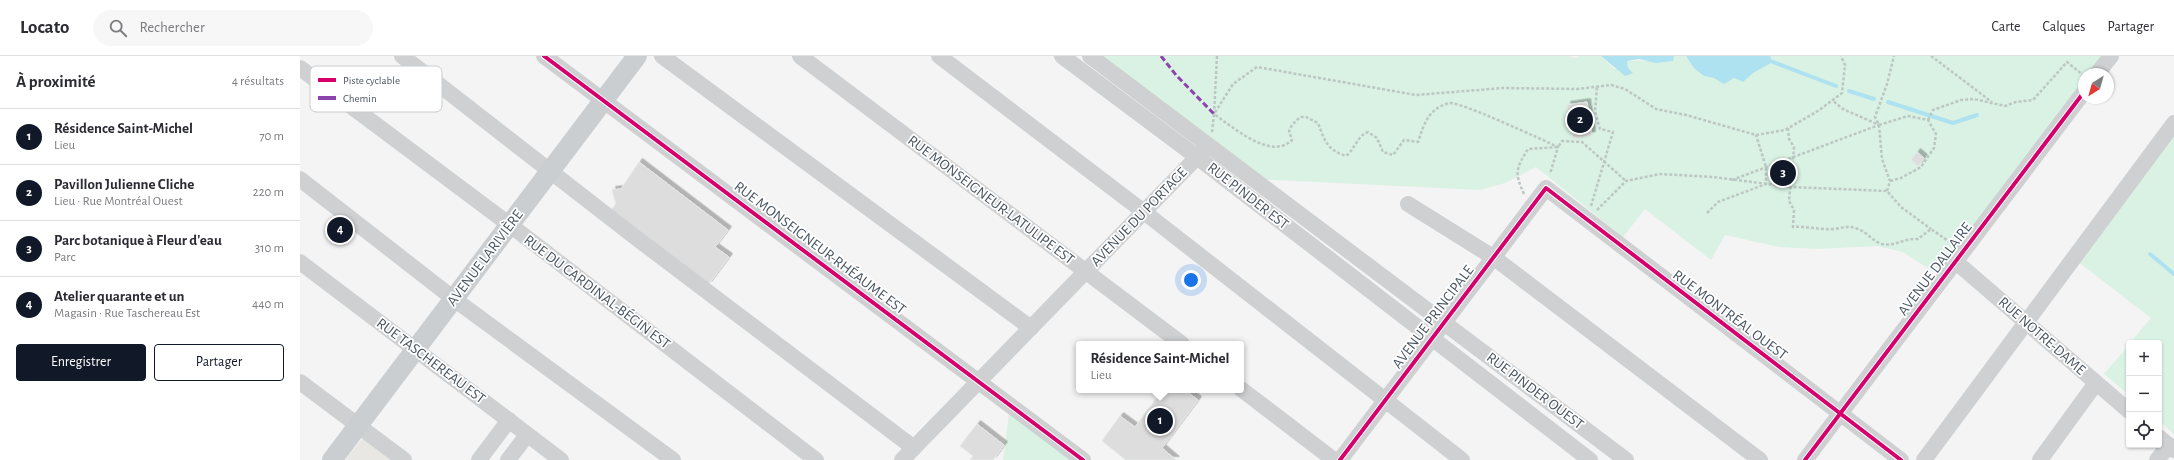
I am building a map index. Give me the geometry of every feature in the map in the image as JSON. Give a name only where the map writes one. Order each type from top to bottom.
[{"type":"main road","name":"AVENUE LARIVIÈRE","points":[[332,460],[637,56]]},
{"type":"street","points":[[402,56],[415,66]]},
{"type":"street","name":"RUE MONSEIGNEUR-RHÉAUME EST","points":[[544,56],[1083,460]]},
{"type":"street","points":[[662,56],[1031,328]]},
{"type":"street","name":"RUE MONSEIGNEUR-LATULIPE EST","points":[[800,56],[1178,341]]},
{"type":"street","points":[[939,56],[1144,212],[1384,401],[1462,460]]},
{"type":"street","name":"RUE PINDER EST","points":[[1062,56],[1202,151],[1444,322]]},
{"type":"street","name":"RUE PINDER EST","points":[[1090,56],[1202,151],[1432,338]]},
{"type":"street","points":[[2102,68],[2111,56]]},
{"type":"street","name":"RUE DU CARDINAL-BÉGIN EST","points":[[300,68],[310,75]]},
{"type":"street","points":[[442,87],[914,448]]},
{"type":"street","name":"AVENUE DALLAIRE","points":[[1805,460],[2078,100]]},
{"type":"street","name":"RUE DU CARDINAL-BÉGIN EST","points":[[359,112],[510,225],[816,460]]},
{"type":"street","points":[[1924,460],[2174,123]]},
{"type":"street","name":"AVENUE DU PORTAGE","points":[[902,460],[1087,272],[1202,151]]},
{"type":"street","points":[[300,179],[454,299],[673,460]]},
{"type":"street","name":"AVENUE PRINCIPALE","points":[[1340,460],[1546,188]]},
{"type":"street","name":"RUE MONTRÉAL OUEST","points":[[1546,188],[1900,460]]},
{"type":"street","points":[[1408,204],[1493,257],[1760,460]]},
{"type":"street","name":"RUE NOTRE-DAME","points":[[1960,257],[2025,322],[2126,408]]},
{"type":"street","name":"RUE TASCHEREAU EST","points":[[300,262],[561,460]]},
{"type":"street","name":"RUE PINDER OUEST","points":[[1444,322],[1626,460]]},
{"type":"street","name":"RUE PINDER OUEST","points":[[1432,338],[1590,460]]},
{"type":"street","points":[[300,382],[404,460]]},
{"type":"street","points":[[2040,460],[2096,383]]},
{"type":"street","points":[[1244,391],[1334,460]]},
{"type":"street","points":[[479,460],[509,420]]},
{"type":"street","points":[[508,460],[528,435]]},
{"type":"street","points":[[2157,460],[2167,444]]},
{"type":"path","points":[[1202,151],[1214,129],[1216,56]]},
{"type":"path","points":[[1214,114],[1233,84],[1257,67],[1416,95],[1503,88],[1577,89],[1611,85],[1625,89],[1656,109],[1686,115],[1756,135],[1788,128],[1842,93],[1845,65],[1841,56]]},
{"type":"path","points":[[1887,191],[1890,181],[1882,159],[1879,125],[1875,117],[1887,84],[1894,56]]},
{"type":"path","points":[[1931,56],[1992,102]]},
{"type":"path","points":[[1928,120],[1933,110],[1961,100],[1992,102],[2005,106],[2016,102],[2033,100],[2067,62],[2078,70]]},
{"type":"path","points":[[1587,220],[1614,132],[1600,129],[1595,112],[1597,86]]},
{"type":"path","points":[[1832,100],[1843,109],[1879,125]]},
{"type":"path","points":[[1214,114],[1260,144],[1274,148],[1288,144],[1292,140],[1289,131],[1292,126],[1300,117],[1306,117],[1318,123],[1326,144],[1339,153],[1346,156],[1351,152],[1363,134],[1368,132],[1377,138],[1383,152],[1392,155],[1404,140],[1418,142],[1426,118],[1438,108],[1450,103],[1462,105],[1478,113],[1520,128],[1558,147]]},
{"type":"path","points":[[1731,180],[1879,125],[1908,116],[1928,120],[1936,134],[1934,148],[1921,166],[1901,178],[1890,181]]},
{"type":"path","points":[[1788,128],[1789,139],[1794,146],[1791,187],[1788,201],[1794,210],[1793,227],[1806,226],[1835,229],[1845,226],[1859,229],[1870,239],[1882,244],[1896,244],[1907,238],[1918,239],[1931,229]]},
{"type":"path","points":[[1756,135],[1766,167],[1766,184]]},
{"type":"path","points":[[1546,188],[1558,147],[1562,141],[1582,142],[1626,181]]},
{"type":"path","points":[[1530,208],[1517,178],[1517,167],[1528,149],[1558,147]]},
{"type":"path","points":[[1587,220],[1626,181],[1660,174],[1791,187],[1887,191],[1901,207],[1931,229],[1960,257]]},
{"type":"path","points":[[1707,213],[1718,202],[1766,184]]},
{"type":"shaded area","points":[[369,430],[407,460],[345,460]]},
{"type":"green space","points":[[1090,56],[1569,56],[1575,58],[1579,56],[1601,56],[1614,69],[1627,68],[1627,61],[1673,61],[1674,56],[1686,56],[1704,76],[1734,78],[1743,82],[1753,73],[1773,62],[1770,56],[2111,56],[2102,68],[2078,68],[2078,100],[1943,278],[1903,252],[1877,246],[1818,249],[1779,247],[1725,235],[1711,260],[1645,209],[1623,237],[1536,167],[1505,183],[1480,190],[1252,179]]},
{"type":"green space","points":[[2174,123],[2174,434],[2162,424],[2162,340],[2133,340],[2151,318],[2073,258]]},
{"type":"green space","points":[[2126,348],[2126,392],[2104,374]]},
{"type":"green space","points":[[1010,406],[1083,460],[1003,460]]},
{"type":"water","points":[[1601,56],[1674,56],[1673,61],[1656,63],[1639,59],[1627,61],[1628,68],[1633,73],[1625,76]]},
{"type":"water","points":[[1686,56],[1770,56],[1773,62],[1753,73],[1743,82],[1734,78],[1724,84],[1714,78],[1704,76],[1694,68]]},
{"type":"building","points":[[1587,102],[1592,135],[1573,138],[1567,105]]},
{"type":"building","points":[[1917,152],[1924,158],[1918,166],[1911,160]]},
{"type":"building","points":[[639,162],[728,230],[715,247],[729,257],[708,285],[611,210],[616,204],[612,190],[621,189]]},
{"type":"building","points":[[1161,393],[1189,393],[1198,400],[1162,448],[1176,460],[1126,460],[1102,441],[1120,416],[1135,427]]},
{"type":"building","points":[[977,424],[1004,445],[993,460],[970,460],[973,456],[960,446]]},
{"type":"waterway","points":[[1773,62],[1836,86]]},
{"type":"waterway","points":[[1849,91],[1874,99]]},
{"type":"waterway","points":[[1888,102],[1953,123],[1977,115]]},
{"type":"waterway","points":[[2150,254],[2174,274]]},
{"type":"marked path","points":[[1161,56],[1176,75],[1214,114]]},
{"type":"cycle path","points":[[544,56],[1083,460]]},
{"type":"cycle path","points":[[1805,460],[2078,100]]},
{"type":"cycle path","points":[[1340,460],[1546,188],[1901,460]]},
{"type":"place","name":"Pavillon Julienne Cliche","points":[[1580,120]]},
{"type":"place","name":"Parc botanique à Fleur d'eau","points":[[1783,173]]},
{"type":"place","name":"Atelier quarante et un","points":[[340,230]]},
{"type":"place","name":"Résidence Saint-Michel","points":[[1160,421]]}]
